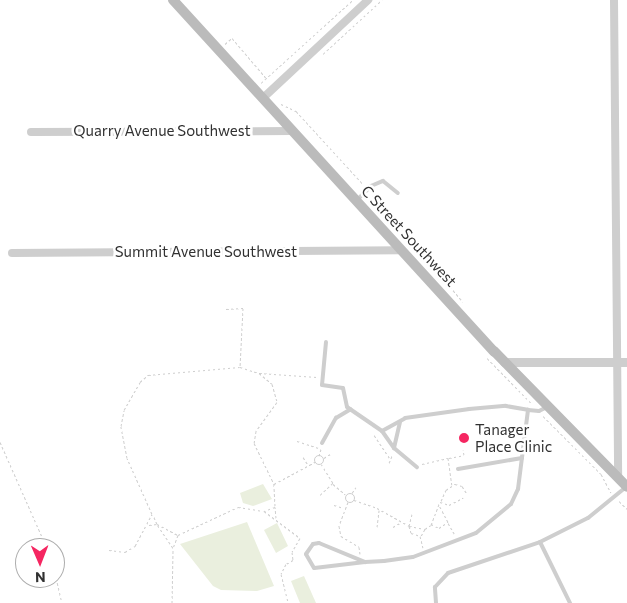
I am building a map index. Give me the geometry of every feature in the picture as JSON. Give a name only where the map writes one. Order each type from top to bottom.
[{"type":"main road","name":"C Street Southwest","points":[[173,0],[504,362],[543,409],[627,487]]},
{"type":"street","points":[[263,98],[368,0]]},
{"type":"street","points":[[614,0],[623,362],[618,478]]},
{"type":"street","name":"Quarry Avenue Southwest","points":[[31,132],[292,131]]},
{"type":"street","name":"Summit Avenue Southwest","points":[[12,253],[401,250]]},
{"type":"street","points":[[504,362],[623,362]]},
{"type":"lane","points":[[356,201],[368,189],[383,181],[398,193]]},
{"type":"lane","points":[[326,342],[322,385],[343,388],[347,407],[382,431],[394,448],[417,467]]},
{"type":"lane","points":[[382,431],[400,422],[469,409],[506,406],[528,410],[543,409]]},
{"type":"lane","points":[[322,443],[336,418],[351,409]]},
{"type":"lane","points":[[365,562],[319,543],[313,544],[306,554],[306,560],[314,568],[365,562],[424,553],[459,542],[498,518],[511,504],[518,489],[528,410]]},
{"type":"lane","points":[[394,448],[400,422]]},
{"type":"lane","points":[[458,469],[522,458]]},
{"type":"lane","points":[[436,603],[435,587],[448,573],[540,542],[588,518],[627,487]]},
{"type":"lane","points":[[540,542],[570,603]]},
{"type":"path","points":[[261,83],[353,0]]},
{"type":"path","points":[[318,59],[382,0]]},
{"type":"path","points":[[219,50],[232,38],[267,78]]},
{"type":"path","points":[[278,102],[296,110],[368,189],[464,306]]},
{"type":"path","points":[[226,309],[243,308],[240,367]]},
{"type":"path","points":[[487,358],[543,409],[601,474],[605,487]]},
{"type":"path","points":[[172,548],[152,514],[123,443],[121,426],[129,397],[148,375],[240,367],[259,373],[322,378]]},
{"type":"path","points":[[259,373],[272,384],[277,402],[256,431],[254,443],[274,484],[276,518]]},
{"type":"path","points":[[374,435],[391,460]]},
{"type":"path","points":[[274,484],[309,466],[319,456],[321,449],[297,441]]},
{"type":"path","points":[[0,442],[43,538]]},
{"type":"path","points":[[389,463],[394,448]]},
{"type":"path","points":[[417,467],[427,461],[464,455],[463,450]]},
{"type":"path","points":[[321,464],[323,459],[332,453]]},
{"type":"path","points":[[319,456],[323,459]]},
{"type":"path","points":[[303,457],[309,466]]},
{"type":"path","points":[[420,536],[431,524],[440,502],[452,485],[448,458]]},
{"type":"path","points":[[315,462],[321,464],[333,483],[346,495],[348,502],[339,526],[341,536],[359,547],[359,560]]},
{"type":"path","points":[[320,495],[333,483]]},
{"type":"path","points":[[452,485],[462,486],[467,494]]},
{"type":"path","points":[[346,495],[352,494],[356,488]]},
{"type":"path","points":[[352,494],[354,500]]},
{"type":"path","points":[[440,502],[449,505],[463,498]]},
{"type":"path","points":[[348,502],[354,500],[379,509],[400,522],[425,530]]},
{"type":"path","points":[[334,505],[345,508]]},
{"type":"path","points":[[439,505],[459,542]]},
{"type":"path","points":[[172,603],[172,548],[178,535],[238,506],[264,511],[276,518],[300,538],[292,552],[293,560],[286,564],[281,574],[288,603]]},
{"type":"path","points":[[264,511],[275,507]]},
{"type":"path","points":[[377,527],[379,509]]},
{"type":"path","points":[[109,550],[125,552],[135,546],[148,525],[152,514]]},
{"type":"path","points":[[412,514],[409,526],[411,533],[420,536]]},
{"type":"path","points":[[393,527],[400,522]]},
{"type":"path","points":[[431,524],[439,528],[448,522]]},
{"type":"path","points":[[148,525],[157,524],[178,535]]},
{"type":"path","points":[[420,536],[424,553]]},
{"type":"path","points":[[59,588],[62,603]]},
{"type":"green space","points":[[263,484],[272,499],[253,506],[243,503],[240,493]]},
{"type":"green space","points":[[247,522],[274,586],[257,591],[221,590],[213,586],[180,544]]},
{"type":"green space","points":[[277,523],[288,546],[276,553],[264,530]]},
{"type":"green space","points":[[304,576],[316,603],[300,603],[291,581]]},
{"type":"place","name":"Tanager Place Clinic","points":[[464,438]]}]
